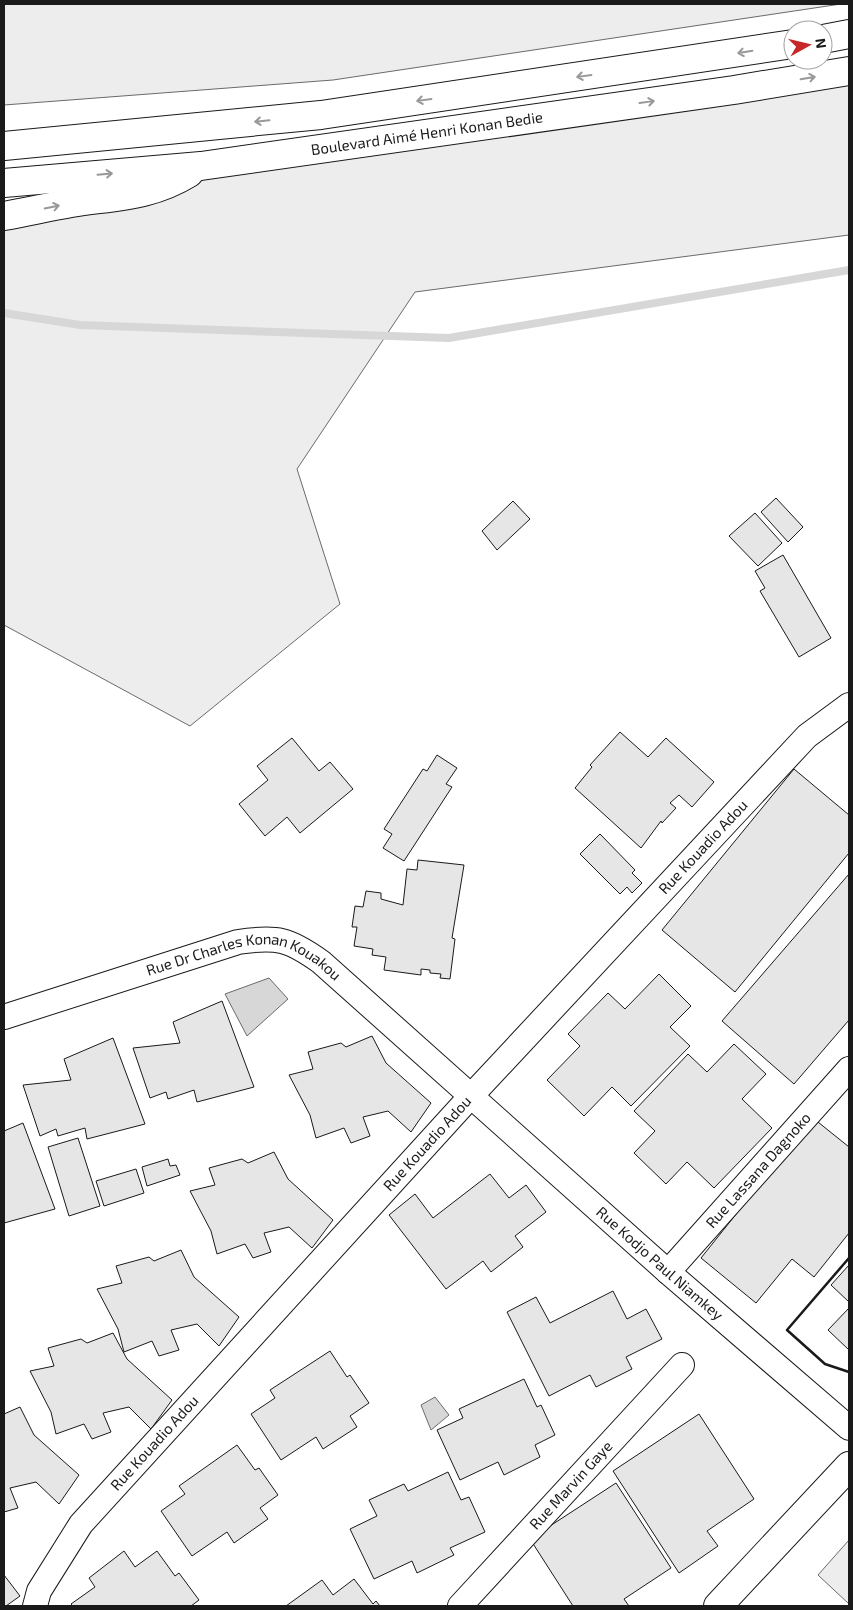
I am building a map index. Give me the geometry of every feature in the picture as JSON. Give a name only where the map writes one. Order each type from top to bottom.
[{"type":"main road","points":[[833,36],[849,34]]},
{"type":"main road","points":[[4,146],[321,115],[783,46]]},
{"type":"main road","name":"Boulevard Aimé Henri Konan Bedie","points":[[4,183],[201,166],[734,90],[849,71]]},
{"type":"main road","points":[[4,216],[71,203],[133,195],[169,185],[201,166]]},
{"type":"main road","points":[[718,1606],[849,1466]]},
{"type":"street","name":"Rue Kouadio Adou","points":[[35,1606],[39,1591],[81,1524],[471,1096],[806,736],[849,706]]},
{"type":"street","name":"Rue Dr Charles Konan Kouakou","points":[[4,1016],[238,942],[267,938],[297,945],[321,962],[471,1096]]},
{"type":"street","name":"Rue Lassana Dagnoko","points":[[668,1272],[849,1069]]},
{"type":"street","name":"Rue Kodjo Paul Niamkey","points":[[471,1096],[668,1272],[849,1428]]},
{"type":"street","name":"Rue Marvin Gaye","points":[[460,1606],[682,1365]]},
{"type":"shaded area","points":[[4,4],[841,4],[333,80],[4,105]]},
{"type":"shaded area","points":[[849,82],[849,235],[415,292],[297,469],[340,604],[190,726],[4,625],[4,204]]},
{"type":"shaded area","points":[[269,978],[288,999],[247,1036],[225,994]]},
{"type":"shaded area","points":[[435,1397],[449,1415],[431,1430],[421,1405]]},
{"type":"shaded area","points":[[849,1540],[849,1604],[818,1575]]},
{"type":"building","points":[[776,498],[803,527],[788,542],[761,512]]},
{"type":"building","points":[[513,501],[530,519],[497,550],[482,531]]},
{"type":"building","points":[[755,513],[782,543],[758,566],[729,536]]},
{"type":"building","points":[[783,555],[831,638],[799,657],[760,591],[765,588],[755,571]]},
{"type":"building","points":[[620,732],[648,757],[666,738],[714,782],[692,807],[679,795],[670,803],[676,808],[662,823],[661,821],[641,848],[575,788],[592,767],[590,765]]},
{"type":"building","points":[[292,738],[319,771],[330,762],[353,789],[300,833],[287,817],[265,836],[239,804],[268,780],[257,766]]},
{"type":"building","points":[[437,755],[457,768],[446,784],[452,787],[404,861],[383,848],[392,834],[384,829],[423,769],[427,771]]},
{"type":"building","points":[[794,769],[849,815],[849,853],[735,992],[662,930]]},
{"type":"building","points":[[600,834],[635,870],[632,873],[642,883],[632,893],[627,887],[620,894],[580,854]]},
{"type":"building","points":[[418,860],[464,865],[452,938],[455,939],[450,979],[440,978],[441,974],[430,973],[430,970],[421,969],[421,975],[384,970],[386,957],[372,955],[373,949],[354,946],[357,927],[352,927],[355,906],[363,907],[366,891],[381,893],[381,899],[403,905],[407,869],[417,870]]},
{"type":"building","points":[[849,874],[849,1020],[794,1084],[722,1021]]},
{"type":"building","points":[[659,974],[691,1006],[670,1027],[690,1046],[631,1106],[612,1087],[584,1116],[547,1080],[580,1046],[568,1034],[608,993],[625,1009]]},
{"type":"building","points":[[222,1001],[254,1087],[197,1102],[194,1090],[168,1099],[166,1092],[150,1098],[133,1048],[180,1043],[173,1022]]},
{"type":"building","points":[[372,1036],[386,1063],[431,1103],[411,1132],[388,1111],[363,1117],[370,1136],[351,1143],[344,1128],[316,1138],[310,1115],[289,1075],[313,1069],[308,1052],[341,1043],[346,1047]]},
{"type":"building","points":[[113,1038],[145,1124],[87,1139],[85,1128],[58,1136],[56,1129],[40,1136],[23,1085],[71,1080],[64,1059]]},
{"type":"building","points":[[734,1044],[766,1074],[742,1099],[772,1128],[714,1188],[687,1162],[666,1184],[634,1153],[655,1131],[634,1111],[688,1054],[707,1072]]},
{"type":"building","points":[[813,1118],[849,1147],[849,1233],[814,1277],[792,1259],[756,1303],[701,1258]]},
{"type":"building","points":[[23,1123],[55,1209],[4,1223],[4,1131]]},
{"type":"building","points":[[78,1138],[100,1206],[69,1216],[48,1147]]},
{"type":"building","points":[[274,1152],[288,1179],[333,1220],[312,1248],[289,1227],[264,1233],[271,1252],[253,1258],[245,1244],[217,1254],[211,1231],[190,1191],[215,1185],[209,1168],[242,1159],[248,1163]]},
{"type":"building","points":[[168,1159],[170,1166],[176,1165],[180,1175],[147,1186],[142,1167]]},
{"type":"building","points":[[136,1169],[144,1193],[104,1206],[96,1181]]},
{"type":"building","points":[[490,1174],[509,1198],[526,1185],[546,1212],[515,1236],[523,1247],[491,1272],[483,1261],[446,1289],[389,1215],[415,1194],[433,1218]]},
{"type":"building","points":[[181,1250],[194,1277],[239,1317],[219,1346],[197,1324],[171,1330],[179,1350],[159,1356],[152,1341],[124,1352],[118,1329],[97,1289],[122,1283],[116,1266],[149,1257],[154,1261]]},
{"type":"building","points":[[849,1265],[849,1302],[831,1285]]},
{"type":"building","points":[[613,1291],[627,1319],[646,1309],[662,1339],[626,1357],[632,1369],[596,1387],[590,1375],[549,1396],[507,1312],[536,1297],[550,1323]]},
{"type":"building","points":[[849,1308],[849,1350],[828,1330]]},
{"type":"building","points":[[113,1333],[127,1359],[172,1400],[151,1429],[129,1407],[103,1413],[111,1432],[92,1439],[84,1424],[56,1434],[51,1412],[30,1371],[54,1366],[48,1348],[81,1339],[87,1343]]},
{"type":"building","points":[[330,1351],[347,1377],[350,1375],[369,1403],[350,1416],[357,1427],[323,1449],[316,1437],[281,1460],[251,1414],[275,1398],[270,1390]]},
{"type":"building","points":[[524,1379],[537,1407],[541,1405],[555,1435],[535,1445],[540,1457],[504,1475],[498,1462],[460,1480],[437,1430],[463,1418],[459,1409]]},
{"type":"building","points":[[20,1407],[34,1435],[79,1475],[59,1504],[36,1482],[10,1488],[18,1508],[4,1512],[4,1414]]},
{"type":"building","points":[[699,1414],[754,1499],[707,1531],[718,1546],[679,1573],[613,1471]]},
{"type":"building","points":[[237,1445],[255,1470],[259,1468],[278,1495],[260,1508],[268,1519],[234,1543],[227,1532],[192,1556],[161,1511],[185,1494],[179,1486]]},
{"type":"building","points":[[448,1472],[461,1500],[469,1497],[485,1532],[450,1548],[454,1555],[417,1573],[412,1561],[374,1579],[350,1529],[377,1516],[369,1500],[404,1484],[408,1491]]},
{"type":"building","points":[[616,1483],[671,1568],[624,1599],[629,1606],[573,1606],[530,1539]]},
{"type":"building","points":[[124,1551],[135,1567],[157,1551],[175,1576],[179,1573],[199,1600],[191,1606],[73,1606],[71,1604],[95,1587],[89,1578]]},
{"type":"building","points":[[4,1575],[20,1596],[6,1606],[4,1606]]},
{"type":"building","points":[[354,1579],[373,1604],[376,1601],[380,1606],[286,1606],[322,1580],[333,1595]]},
{"type":"waterway","points":[[4,313],[80,325],[449,338],[849,270]]},
{"type":"wall","points":[[849,1258],[787,1330],[825,1364],[849,1372]]}]
